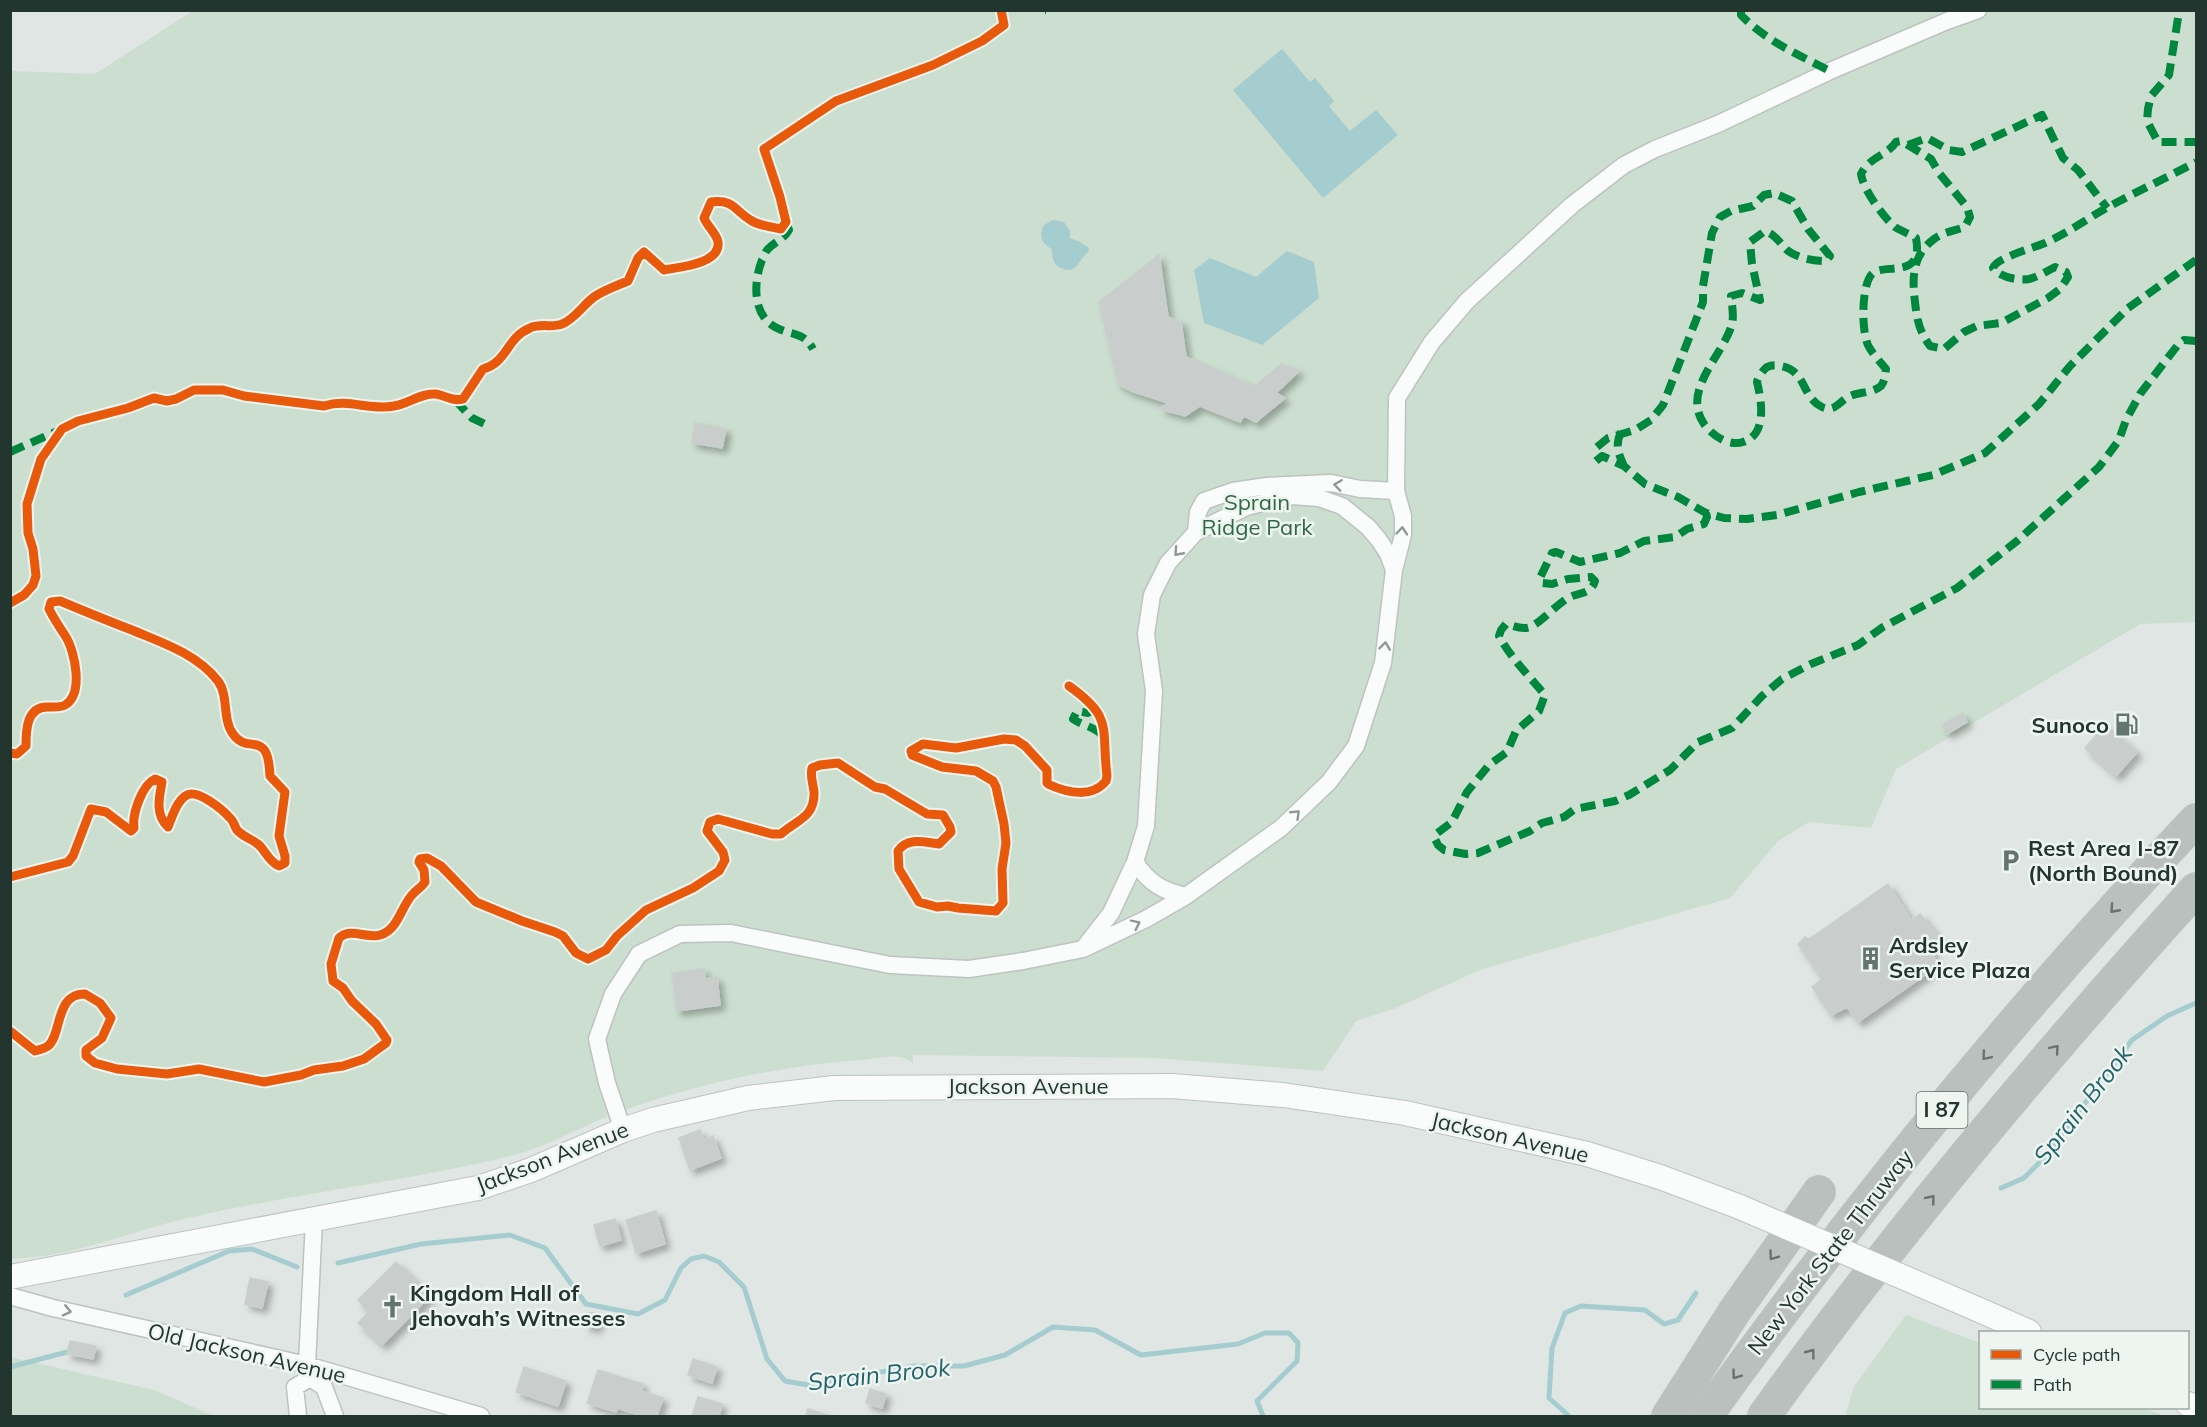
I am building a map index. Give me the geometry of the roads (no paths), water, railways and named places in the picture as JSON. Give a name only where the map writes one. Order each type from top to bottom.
[{"type":"highway","name":"New York State Thruway","points":[[1706,1416],[1822,1260],[1919,1137],[2050,982],[2196,820]]},
{"type":"highway","name":"New York State Thruway","points":[[1764,1416],[1852,1298],[1979,1139],[2065,1037],[2196,889]]},
{"type":"highway","points":[[1668,1416],[1734,1312],[1819,1192]]},
{"type":"main road","name":"Jackson Avenue","points":[[10,1277],[478,1188],[531,1170],[623,1130],[653,1120],[748,1098],[834,1088],[1172,1086],[1283,1095],[1405,1113],[1587,1154],[1660,1177],[1740,1208],[2028,1331]]},
{"type":"street","points":[[623,1130],[607,1083],[597,1039],[613,994],[639,954],[680,934],[730,933],[890,965],[969,969],[1023,962],[1083,949],[1146,919],[1186,896],[1281,828],[1329,782],[1356,746],[1383,663],[1394,570],[1403,534],[1403,516],[1396,491],[1397,398],[1432,342],[1467,301],[1572,205],[1624,165],[1830,71],[1978,10]]},
{"type":"street","points":[[1196,532],[1198,512],[1204,501],[1233,491],[1267,486],[1332,483],[1360,489],[1396,491]]},
{"type":"street","points":[[1083,949],[1111,913],[1136,862],[1146,826],[1154,691],[1146,634],[1152,595],[1168,564],[1196,532],[1246,507],[1292,496],[1319,498],[1342,506],[1368,527],[1388,554],[1394,570]]},
{"type":"street","points":[[1136,862],[1144,875],[1159,888],[1186,896]]},
{"type":"street","points":[[298,1416],[294,1387],[308,1372],[314,1219]]},
{"type":"street","name":"Old Jackson Avenue","points":[[10,1296],[481,1416]]},
{"type":"street","points":[[308,1372],[324,1387],[332,1416]]},
{"type":"water","points":[[1282,49],[1310,82],[1315,78],[1334,101],[1329,106],[1350,131],[1376,110],[1398,135],[1323,198],[1233,90]]},
{"type":"water","points":[[1053,220],[1064,222],[1070,231],[1070,238],[1089,248],[1076,267],[1071,270],[1062,269],[1056,264],[1052,249],[1042,239],[1041,233],[1044,225]]},
{"type":"water","points":[[1287,251],[1314,262],[1319,298],[1262,345],[1204,323],[1194,270],[1210,258],[1256,277]]},
{"type":"waterway","name":"Sprain Brook","points":[[2001,1188],[2024,1178],[2045,1157],[2132,1040],[2167,1016],[2196,1003]]},
{"type":"waterway","name":"Sprain Brook","points":[[338,1263],[421,1244],[510,1235],[545,1248],[586,1304],[638,1314],[665,1300],[681,1268],[691,1259],[704,1256],[719,1262],[744,1287],[767,1359],[785,1381],[808,1385],[915,1366],[964,1366],[1005,1355],[1053,1327],[1095,1330],[1141,1355],[1238,1344],[1265,1333],[1289,1333],[1298,1343],[1297,1361],[1257,1401],[1263,1416]]},
{"type":"waterway","name":"Sprain Brook","points":[[126,1295],[229,1251],[252,1249],[297,1267]]},
{"type":"waterway","name":"Sprain Brook","points":[[1569,1416],[1549,1398],[1552,1348],[1565,1313],[1581,1306],[1645,1310],[1664,1324],[1678,1320],[1696,1293]]},
{"type":"waterway","name":"Sprain Brook","points":[[10,1367],[71,1351]]},
{"type":"place","name":"Sunoco","points":[[2127,725]]},
{"type":"place","name":"Rest Area I-87 (North Bound)","points":[[2010,861]]},
{"type":"place","name":"Ardsley Service Plaza","points":[[1871,958]]},
{"type":"place","name":"Kingdom Hall of Jehovah’s Witnesses","points":[[392,1306]]},
{"type":"park label","name":"Sprain Ridge Park","points":[[1257,514]]}]
